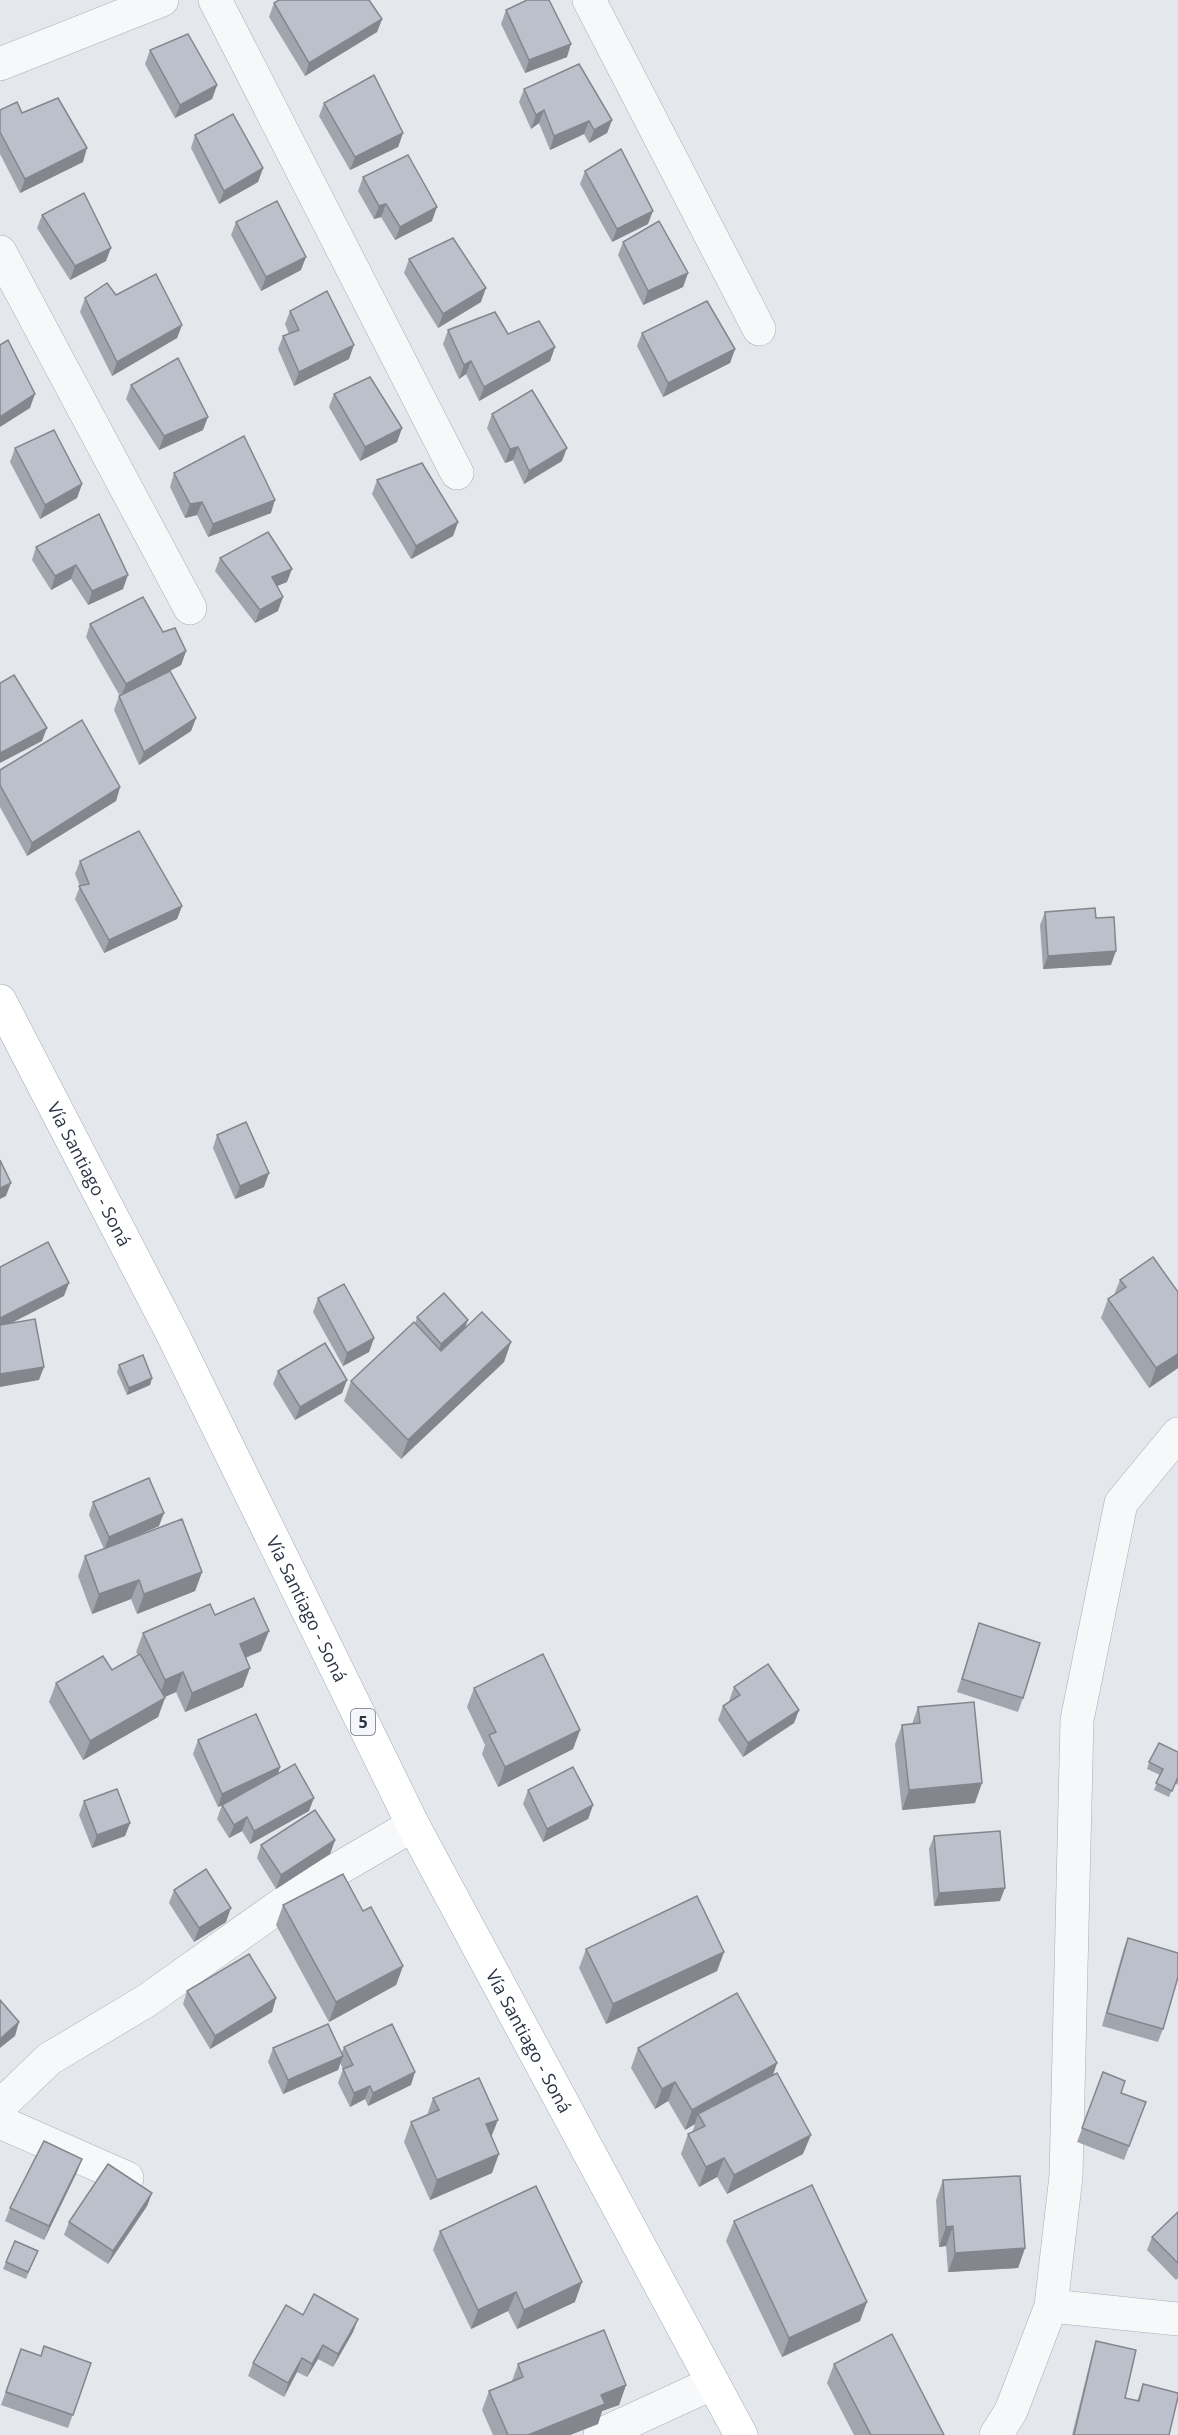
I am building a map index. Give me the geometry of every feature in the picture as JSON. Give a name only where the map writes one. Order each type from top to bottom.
[{"type":"main road","name":"Vía Santiago - Soná","points":[[0,1001],[172,1333],[413,1825],[741,2435]]},
{"type":"street","points":[[0,64],[162,0]]},
{"type":"street","points":[[214,0],[457,473]]},
{"type":"street","points":[[589,0],[759,329]]},
{"type":"street","points":[[0,252],[190,608]]},
{"type":"street","points":[[996,2435],[1011,2411],[1051,2306],[1066,2176],[1077,1720],[1121,1503],[1178,1434]]},
{"type":"street","points":[[0,2106],[49,2060],[146,2001],[302,1890],[413,1825]]},
{"type":"street","points":[[0,2122],[128,2178]]},
{"type":"street","points":[[1051,2306],[1178,2319]]},
{"type":"street","points":[[600,2435],[713,2383]]},
{"type":"building","points":[[279,0],[369,0],[382,19],[309,63],[274,3]]},
{"type":"building","points":[[527,0],[549,0],[571,44],[529,60],[506,10]]},
{"type":"building","points":[[188,34],[217,85],[180,105],[150,50]]},
{"type":"building","points":[[579,64],[612,120],[594,130],[589,121],[554,136],[544,110],[536,115],[524,89]]},
{"type":"building","points":[[374,75],[403,133],[355,157],[324,103]]},
{"type":"building","points":[[58,98],[87,148],[25,179],[0,132],[0,110],[17,102],[22,113]]},
{"type":"building","points":[[233,114],[263,168],[224,191],[195,135]]},
{"type":"building","points":[[621,149],[653,211],[617,229],[585,171]]},
{"type":"building","points":[[408,155],[437,207],[400,227],[386,204],[379,206],[363,177]]},
{"type":"building","points":[[84,193],[111,248],[75,266],[42,215]]},
{"type":"building","points":[[277,201],[306,257],[266,277],[236,222]]},
{"type":"building","points":[[659,221],[688,273],[648,291],[623,242]]},
{"type":"building","points":[[453,238],[486,288],[443,314],[409,259]]},
{"type":"building","points":[[156,274],[182,325],[117,362],[85,298],[107,283],[116,295]]},
{"type":"building","points":[[327,291],[354,345],[299,372],[283,336],[299,330],[290,311]]},
{"type":"building","points":[[707,301],[735,349],[668,383],[642,333]]},
{"type":"building","points":[[495,312],[508,334],[539,321],[555,347],[484,387],[471,361],[464,365],[448,330]]},
{"type":"building","points":[[8,340],[35,394],[0,417],[0,345]]},
{"type":"building","points":[[178,358],[208,417],[164,436],[131,385]]},
{"type":"building","points":[[370,377],[402,428],[365,447],[334,394]]},
{"type":"building","points":[[532,390],[567,448],[529,471],[518,447],[510,449],[492,414]]},
{"type":"building","points":[[54,430],[82,484],[45,505],[15,448]]},
{"type":"building","points":[[244,436],[275,500],[213,524],[202,502],[190,504],[174,473]]},
{"type":"building","points":[[422,463],[458,522],[416,546],[377,480]]},
{"type":"building","points":[[99,514],[128,575],[92,591],[76,565],[55,576],[36,547]]},
{"type":"building","points":[[268,532],[292,569],[272,577],[283,597],[260,610],[220,558]]},
{"type":"building","points":[[143,597],[163,632],[175,628],[186,651],[126,684],[90,624]]},
{"type":"building","points":[[170,671],[196,718],[144,752],[119,696]]},
{"type":"building","points":[[14,675],[47,728],[0,753],[0,683]]},
{"type":"building","points":[[82,720],[120,787],[32,843],[0,785],[0,770]]},
{"type":"building","points":[[139,831],[182,906],[109,940],[79,886],[89,884],[80,861]]},
{"type":"building","points":[[1095,908],[1096,918],[1114,917],[1116,951],[1048,956],[1045,912]]},
{"type":"building","points":[[246,1122],[269,1173],[240,1186],[217,1135]]},
{"type":"building","points":[[0,1160],[11,1183],[0,1188]]},
{"type":"building","points":[[48,1242],[69,1283],[0,1318],[0,1267]]},
{"type":"building","points":[[1153,1257],[1178,1292],[1178,1354],[1156,1368],[1108,1299],[1126,1287],[1120,1280]]},
{"type":"building","points":[[344,1284],[374,1338],[347,1353],[318,1298]]},
{"type":"building","points":[[444,1293],[468,1320],[441,1344],[417,1317]]},
{"type":"building","points":[[482,1312],[511,1342],[408,1440],[351,1381],[414,1322],[441,1351]]},
{"type":"building","points":[[35,1319],[44,1367],[0,1374],[0,1325]]},
{"type":"building","points":[[325,1343],[347,1380],[300,1407],[278,1371]]},
{"type":"building","points":[[143,1355],[152,1378],[129,1388],[119,1365]]},
{"type":"building","points":[[149,1478],[164,1513],[109,1537],[93,1502]]},
{"type":"building","points":[[182,1519],[202,1572],[144,1594],[139,1580],[99,1594],[85,1556]]},
{"type":"building","points":[[254,1598],[269,1631],[240,1644],[250,1668],[192,1693],[183,1672],[165,1680],[143,1633],[210,1604],[215,1615]]},
{"type":"building","points":[[979,1623],[1040,1643],[1023,1698],[962,1679]]},
{"type":"building","points":[[140,1654],[165,1698],[90,1741],[56,1683],[103,1656],[112,1670]]},
{"type":"building","points":[[543,1654],[580,1730],[505,1767],[489,1735],[496,1732],[474,1688]]},
{"type":"building","points":[[768,1664],[799,1710],[748,1743],[723,1706],[740,1695],[734,1687]]},
{"type":"building","points":[[974,1702],[982,1783],[909,1790],[902,1725],[920,1723],[918,1707]]},
{"type":"building","points":[[256,1714],[280,1767],[222,1794],[198,1740]]},
{"type":"building","points":[[1159,1743],[1178,1752],[1178,1777],[1172,1791],[1156,1783],[1163,1769],[1149,1762]]},
{"type":"building","points":[[295,1764],[314,1798],[254,1831],[247,1817],[234,1825],[222,1805]]},
{"type":"building","points":[[573,1767],[593,1805],[547,1829],[528,1790]]},
{"type":"building","points":[[117,1789],[130,1823],[97,1835],[84,1801]]},
{"type":"building","points":[[315,1810],[335,1840],[281,1875],[261,1845]]},
{"type":"building","points":[[1000,1831],[1005,1888],[939,1893],[934,1836]]},
{"type":"building","points":[[206,1869],[231,1908],[199,1928],[174,1890]]},
{"type":"building","points":[[343,1874],[363,1911],[371,1907],[403,1966],[336,2002],[283,1905]]},
{"type":"building","points":[[697,1896],[724,1952],[613,2004],[586,1949]]},
{"type":"building","points":[[1128,1938],[1178,1953],[1178,1977],[1163,2029],[1107,2013]]},
{"type":"building","points":[[249,1954],[276,1998],[215,2036],[187,1991]]},
{"type":"building","points":[[737,1993],[777,2063],[692,2110],[675,2082],[662,2089],[638,2048]]},
{"type":"building","points":[[0,2000],[19,2022],[0,2039]]},
{"type":"building","points":[[328,2024],[343,2056],[288,2080],[273,2048]]},
{"type":"building","points":[[392,2024],[415,2072],[373,2093],[370,2086],[354,2093],[343,2069],[353,2065],[344,2047]]},
{"type":"building","points":[[1103,2072],[1125,2081],[1121,2093],[1146,2102],[1129,2146],[1082,2128]]},
{"type":"building","points":[[777,2073],[811,2135],[734,2175],[724,2158],[706,2167],[688,2134],[705,2126],[698,2114]]},
{"type":"building","points":[[479,2078],[498,2120],[486,2124],[499,2154],[437,2180],[411,2122],[439,2110],[433,2098]]},
{"type":"building","points":[[44,2141],[82,2159],[49,2226],[10,2208]]},
{"type":"building","points":[[108,2164],[152,2193],[113,2251],[69,2222]]},
{"type":"building","points":[[1020,2176],[1025,2248],[955,2253],[953,2226],[946,2227],[943,2180]]},
{"type":"building","points":[[812,2185],[867,2302],[789,2338],[734,2221]]},
{"type":"building","points":[[536,2186],[582,2282],[524,2310],[516,2292],[478,2310],[440,2231]]},
{"type":"building","points":[[1178,2212],[1178,2263],[1152,2237]]},
{"type":"building","points":[[15,2241],[38,2251],[28,2272],[6,2262]]},
{"type":"building","points":[[314,2294],[358,2319],[338,2354],[323,2345],[312,2364],[302,2358],[288,2383],[253,2363],[286,2305],[303,2315]]},
{"type":"building","points":[[604,2330],[626,2385],[601,2395],[605,2404],[528,2435],[508,2435],[489,2391],[523,2377],[518,2364]]},
{"type":"building","points":[[892,2334],[944,2435],[871,2435],[834,2364]]},
{"type":"building","points":[[1096,2341],[1136,2350],[1125,2398],[1139,2401],[1143,2384],[1178,2393],[1169,2435],[1074,2435]]},
{"type":"building","points":[[44,2346],[91,2363],[73,2415],[6,2392],[21,2349],[41,2356]]}]
